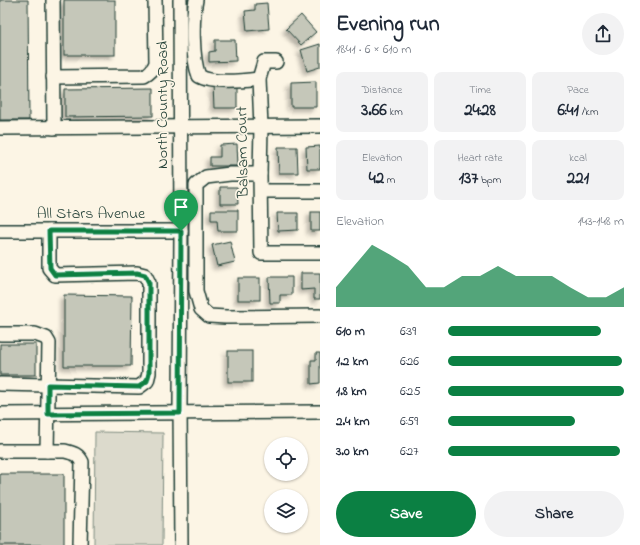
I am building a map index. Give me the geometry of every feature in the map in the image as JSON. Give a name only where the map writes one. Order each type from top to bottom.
[{"type":"street","points":[[53,0],[54,128]]},
{"type":"street","points":[[54,77],[144,76],[149,74],[154,69],[156,63],[155,0]]},
{"type":"street","name":"North County Road","points":[[180,0],[181,545]]},
{"type":"street","points":[[196,0],[194,10],[195,65],[199,76],[205,80],[248,80],[259,78]]},
{"type":"street","name":"Balsam Court","points":[[276,62],[264,62],[259,78],[261,127],[261,253],[320,253]]},
{"type":"street","points":[[0,128],[320,126]]},
{"type":"street","points":[[260,174],[230,174],[206,177],[196,185],[196,292],[201,309],[209,316],[226,317],[320,316]]},
{"type":"street","points":[[261,191],[320,191]]},
{"type":"street","name":"All Stars Avenue","points":[[0,231],[181,231]]},
{"type":"street","points":[[0,384],[139,387],[147,381],[149,373],[149,283],[145,275],[137,273],[55,275],[50,268],[49,231]]},
{"type":"street","points":[[0,334],[35,334],[46,338],[48,342],[47,451]]},
{"type":"street","points":[[0,414],[320,412]]},
{"type":"street","points":[[0,451],[65,451],[74,453],[80,458],[82,462],[80,545]]},
{"type":"shaded area","points":[[95,432],[163,433],[162,545],[94,545]]},
{"type":"building","points":[[0,0],[28,0],[29,120],[0,120]]},
{"type":"building","points":[[64,0],[115,0],[115,55],[64,55]]},
{"type":"building","points":[[267,3],[269,29],[247,31],[245,11],[255,10],[255,4]]},
{"type":"building","points":[[301,15],[316,32],[301,45],[286,29]]},
{"type":"building","points":[[215,40],[235,40],[236,61],[209,62],[209,52],[215,51]]},
{"type":"building","points":[[320,44],[320,67],[307,71],[301,50]]},
{"type":"building","points":[[316,82],[316,107],[291,107],[291,83]]},
{"type":"building","points":[[213,85],[237,85],[237,108],[214,108]]},
{"type":"building","points":[[153,88],[153,116],[65,117],[65,89]]},
{"type":"building","points":[[237,144],[238,166],[210,166],[210,157],[220,157],[220,145]]},
{"type":"building","points":[[320,146],[320,169],[307,169],[306,147]]},
{"type":"building","points":[[278,147],[297,147],[298,173],[279,173]]},
{"type":"building","points":[[220,187],[237,187],[238,204],[220,204]]},
{"type":"building","points":[[211,210],[238,210],[238,231],[218,231],[217,220],[211,220]]},
{"type":"building","points":[[311,212],[320,212],[320,231],[311,231]]},
{"type":"building","points":[[277,213],[298,213],[298,230],[278,231]]},
{"type":"building","points":[[230,241],[235,262],[217,266],[212,245]]},
{"type":"building","points":[[301,273],[320,273],[320,299],[314,299],[314,289],[301,290]]},
{"type":"building","points":[[269,277],[292,277],[292,295],[280,295],[280,303],[270,303]]},
{"type":"building","points":[[238,278],[260,278],[260,300],[238,300]]},
{"type":"building","points":[[64,295],[132,296],[131,366],[64,366]]},
{"type":"building","points":[[0,344],[36,344],[36,375],[0,375]]},
{"type":"building","points":[[228,351],[252,351],[252,382],[228,382]]},
{"type":"building","points":[[316,353],[320,353],[320,383],[311,384],[311,360],[316,360]]},
{"type":"building","points":[[0,474],[64,474],[64,545],[0,545]]},
{"type":"route","points":[[49,231],[181,231],[180,413],[48,414],[48,385],[139,387],[147,381],[149,373],[149,283],[145,275],[137,273],[55,275],[50,268],[49,231]]}]
